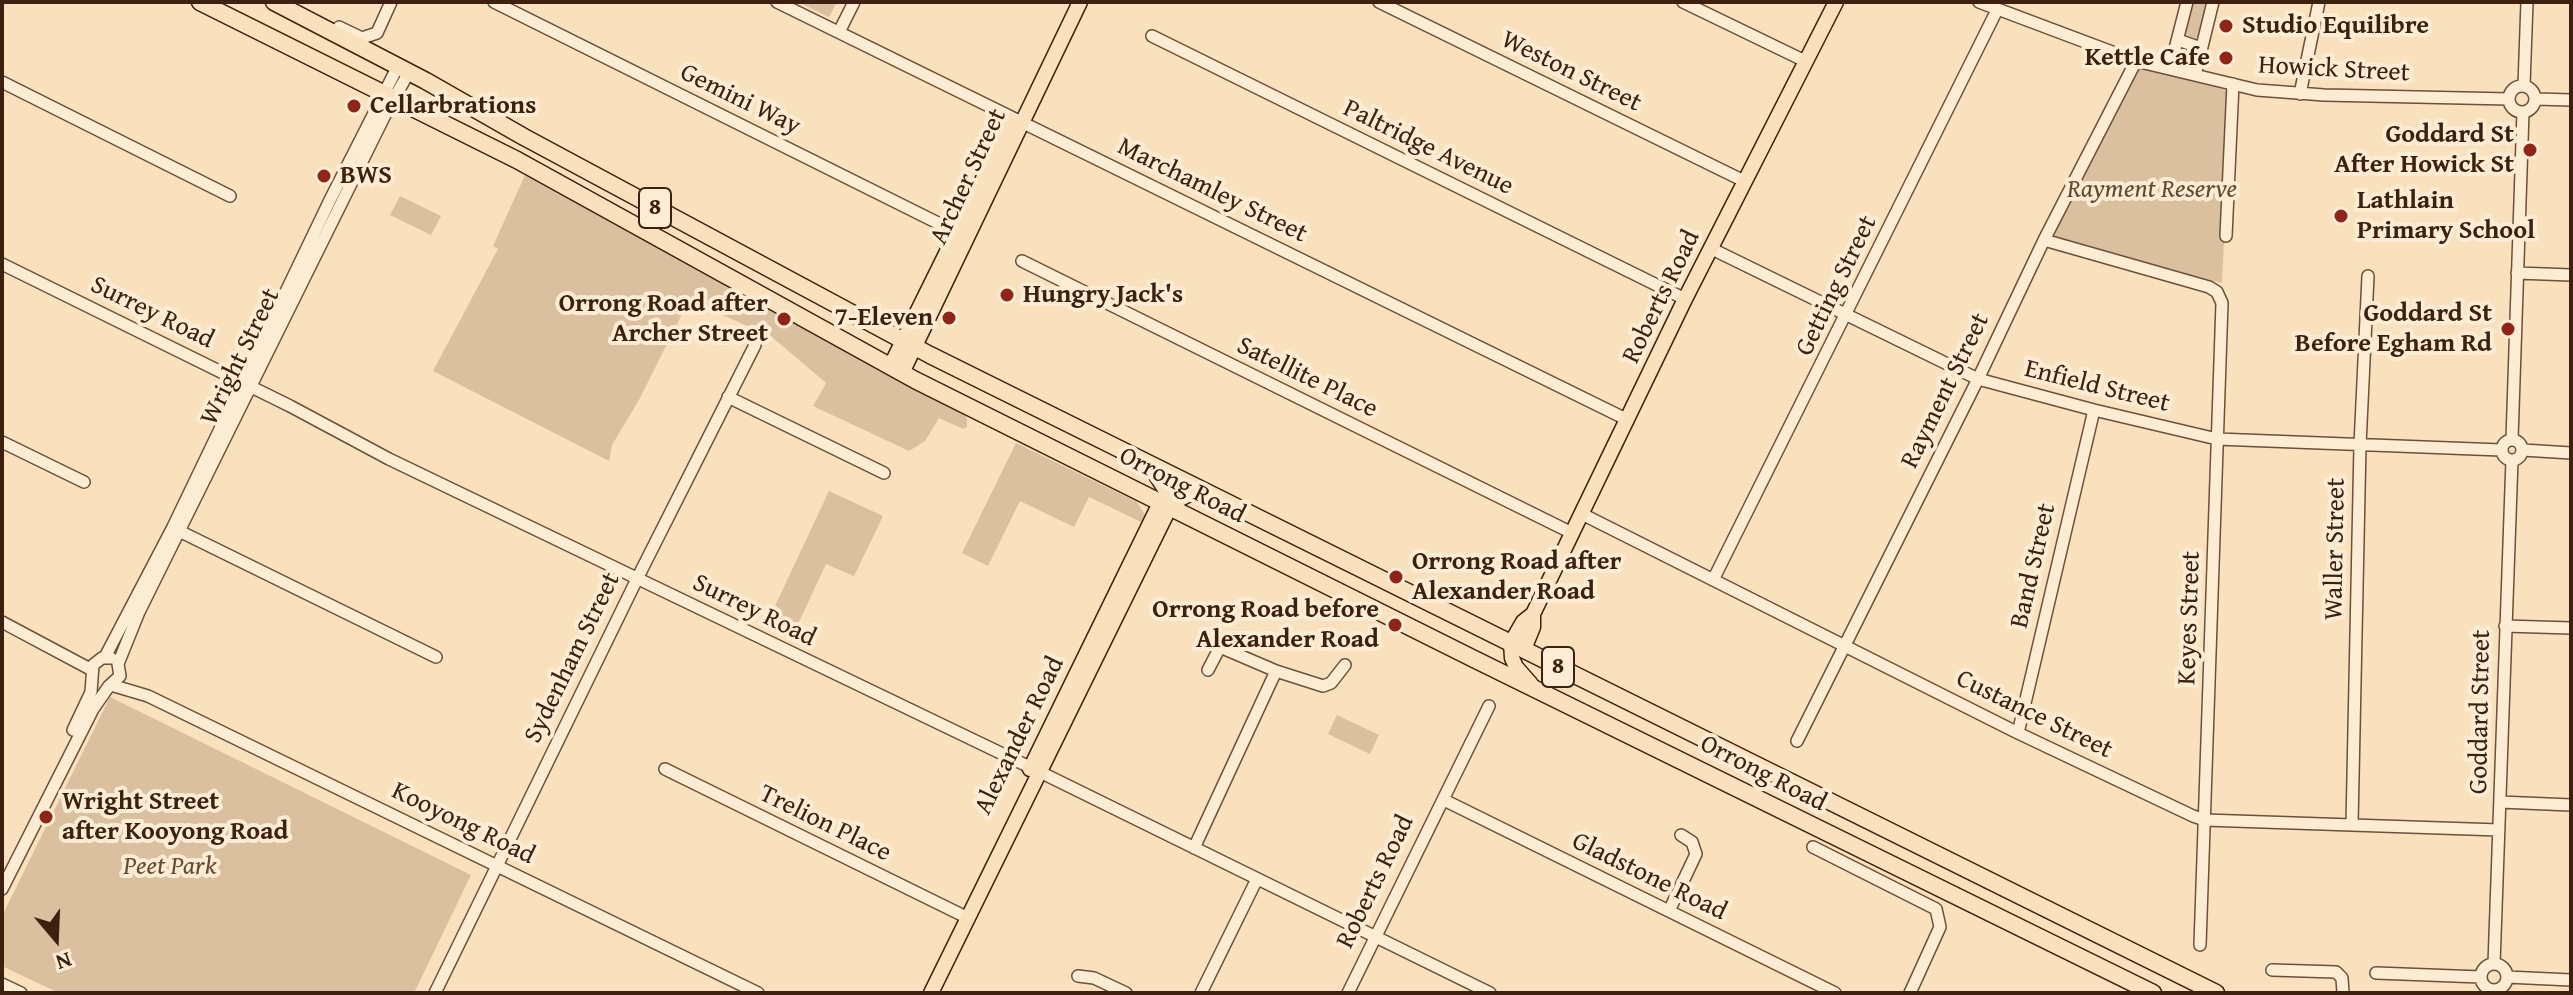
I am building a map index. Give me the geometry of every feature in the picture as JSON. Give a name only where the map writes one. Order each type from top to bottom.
[{"type":"highway","name":"Orrong Road","points":[[200,2],[517,160],[896,370],[2153,993]]},
{"type":"highway","name":"Orrong Road","points":[[274,2],[404,69],[551,152],[909,344],[2216,993]]},
{"type":"main road","name":"Archer Street","points":[[1018,120],[1071,2]]},
{"type":"main road","name":"Archer Street","points":[[896,370],[1018,120],[1080,2]]},
{"type":"main road","name":"Roberts Road","points":[[1518,646],[1523,622],[1533,614],[1685,299],[1836,2]]},
{"type":"main road","points":[[1148,463],[1165,490],[1167,504],[1203,490]]},
{"type":"main road","name":"Alexander Road","points":[[922,993],[1166,515],[1167,504]]},
{"type":"main road","points":[[1518,646],[1512,658],[1532,685]]},
{"type":"main road","name":"Alexander Road","points":[[931,993],[962,916]]},
{"type":"street","points":[[305,18],[325,20],[362,38],[377,33],[391,2]]},
{"type":"street","name":"Gemini Way","points":[[494,2],[961,234]]},
{"type":"street","name":"Marchamley Street","points":[[777,2],[1628,420]]},
{"type":"street","points":[[839,32],[854,2]]},
{"type":"street","name":"Weston Street","points":[[1379,2],[1744,181]]},
{"type":"street","points":[[1683,2],[1805,61]]},
{"type":"street","name":"Howick Street","points":[[1979,2],[2136,61],[2270,92],[2509,99]]},
{"type":"street","points":[[2170,68],[2187,2]]},
{"type":"street","points":[[2195,75],[2213,2]]},
{"type":"street","points":[[2300,94],[2319,2]]},
{"type":"street","points":[[2524,85],[2527,2]]},
{"type":"street","name":"Getting Street","points":[[1713,580],[1997,10]]},
{"type":"street","name":"Paltridge Avenue","points":[[1152,36],[1685,299]]},
{"type":"street","points":[[2178,40],[2201,48]]},
{"type":"street","name":"Rayment Street","points":[[1797,741],[2044,240],[2136,61]]},
{"type":"street","name":"Wright Street","points":[[110,685],[118,680],[126,638],[176,529],[404,69]]},
{"type":"street","points":[[2,82],[230,196]]},
{"type":"street","points":[[2226,236],[2233,84]]},
{"type":"street","points":[[2524,85],[2531,89],[2536,99],[2533,107],[2523,112],[2514,109],[2509,99],[2514,89],[2524,85]]},
{"type":"street","points":[[2536,99],[2571,100]]},
{"type":"street","points":[[2512,439],[2523,112]]},
{"type":"street","name":"Keyes Street","points":[[2044,240],[2209,287],[2217,292],[2222,303],[2200,945]]},
{"type":"street","name":"Enfield Street","points":[[1712,249],[1978,379],[2094,410],[2217,439],[2501,450]]},
{"type":"street","name":"Satellite Place","points":[[1022,261],[1572,533]]},
{"type":"street","name":"Surrey Road","points":[[2,264],[247,384],[389,459],[1036,770],[1490,993]]},
{"type":"street","points":[[2517,273],[2571,275]]},
{"type":"street","name":"Waller Street","points":[[2352,824],[2360,445],[2368,276]]},
{"type":"street","name":"Sydenham Street","points":[[435,993],[755,345]]},
{"type":"street","points":[[728,397],[884,473]]},
{"type":"street","name":"Band Street","points":[[2018,733],[2094,410]]},
{"type":"street","points":[[2512,439],[2521,444],[2523,450],[2520,456],[2512,460],[2503,456],[2501,450],[2506,441],[2512,439]]},
{"type":"street","points":[[2,442],[84,482]]},
{"type":"street","points":[[2523,450],[2571,453]]},
{"type":"street","name":"Goddard Street","points":[[2494,964],[2512,460]]},
{"type":"street","name":"Custance Street","points":[[1582,514],[2018,733],[2205,820],[2499,830]]},
{"type":"street","name":"Wright Street","points":[[2,874],[89,699],[97,666],[176,529]]},
{"type":"street","points":[[176,529],[436,657]]},
{"type":"street","points":[[2,622],[61,652],[97,666]]},
{"type":"street","points":[[2505,626],[2571,628]]},
{"type":"street","points":[[1208,642],[1276,671],[1323,686],[1331,683],[1345,665]]},
{"type":"street","points":[[1208,670],[1220,647]]},
{"type":"street","name":"Kooyong Road","points":[[148,696],[119,668],[97,666],[98,684],[148,696],[758,993]]},
{"type":"street","points":[[1194,848],[1276,671]]},
{"type":"street","points":[[2,889],[93,709],[110,685]]},
{"type":"street","name":"Roberts Road","points":[[1348,993],[1489,706]]},
{"type":"street","name":"Trelion Place","points":[[665,769],[962,916]]},
{"type":"street","name":"Gladstone Road","points":[[1444,800],[1835,993]]},
{"type":"street","points":[[2500,802],[2571,805]]},
{"type":"street","points":[[1669,911],[1696,854],[1692,842],[1681,835]]},
{"type":"street","points":[[1813,847],[1936,909],[1940,927],[1910,993]]},
{"type":"street","points":[[1201,993],[1257,879]]},
{"type":"street","points":[[2494,964],[2504,969],[2507,977],[2505,985],[2494,992],[2485,987],[2481,977],[2484,969],[2494,964]]},
{"type":"street","points":[[2272,970],[2331,970],[2342,978],[2343,993]]},
{"type":"street","points":[[2376,973],[2481,977]]},
{"type":"street","points":[[1078,976],[1094,978],[1126,993]]},
{"type":"street","points":[[2507,977],[2571,980]]},
{"type":"street","points":[[2,984],[21,993]]},
{"type":"green space","points":[[798,2],[837,2],[829,17]]},
{"type":"green space","points":[[2187,2],[2211,2],[2201,48],[2178,40]]},
{"type":"green space","name":"Rayment Reserve","points":[[2136,61],[2231,92],[2222,283],[2044,240]]},
{"type":"green space","points":[[525,175],[963,411],[967,427],[963,429],[939,418],[925,441],[909,451],[813,406],[826,383],[772,337],[689,300],[639,400],[612,445],[609,461],[433,371],[498,249],[493,246]]},
{"type":"green space","points":[[400,196],[441,216],[431,235],[390,215]]},
{"type":"green space","points":[[1016,443],[1137,502],[1145,515],[1143,523],[1089,497],[1074,527],[1020,501],[988,566],[962,553]]},
{"type":"green space","points":[[829,491],[883,516],[854,576],[826,564],[792,637],[766,625]]},
{"type":"green space","name":"Peet Park","points":[[110,697],[471,875],[414,993],[59,993],[2,966],[2,916]]},
{"type":"green space","points":[[1337,715],[1379,735],[1370,754],[1328,734]]},
{"type":"place","name":"Studio Equilibre","points":[[2226,26]]},
{"type":"place","name":"Kettle Cafe","points":[[2226,58]]},
{"type":"place","name":"Cellarbrations","points":[[354,106]]},
{"type":"place","name":"Goddard St After Howick St","points":[[2530,150]]},
{"type":"place","name":"BWS","points":[[324,176]]},
{"type":"place","name":"Lathlain Primary School","points":[[2341,216]]},
{"type":"place","name":"Hungry Jack's","points":[[1007,295]]},
{"type":"place","name":"7-Eleven","points":[[949,318]]},
{"type":"place","name":"Orrong Road after Archer Street","points":[[784,319]]},
{"type":"place","name":"Goddard St Before Egham Rd","points":[[2508,329]]},
{"type":"place","name":"Orrong Road after Alexander Road","points":[[1396,577]]},
{"type":"place","name":"Orrong Road before Alexander Road","points":[[1395,625]]},
{"type":"place","name":"Wright Street after Kooyong Road","points":[[46,817]]}]
